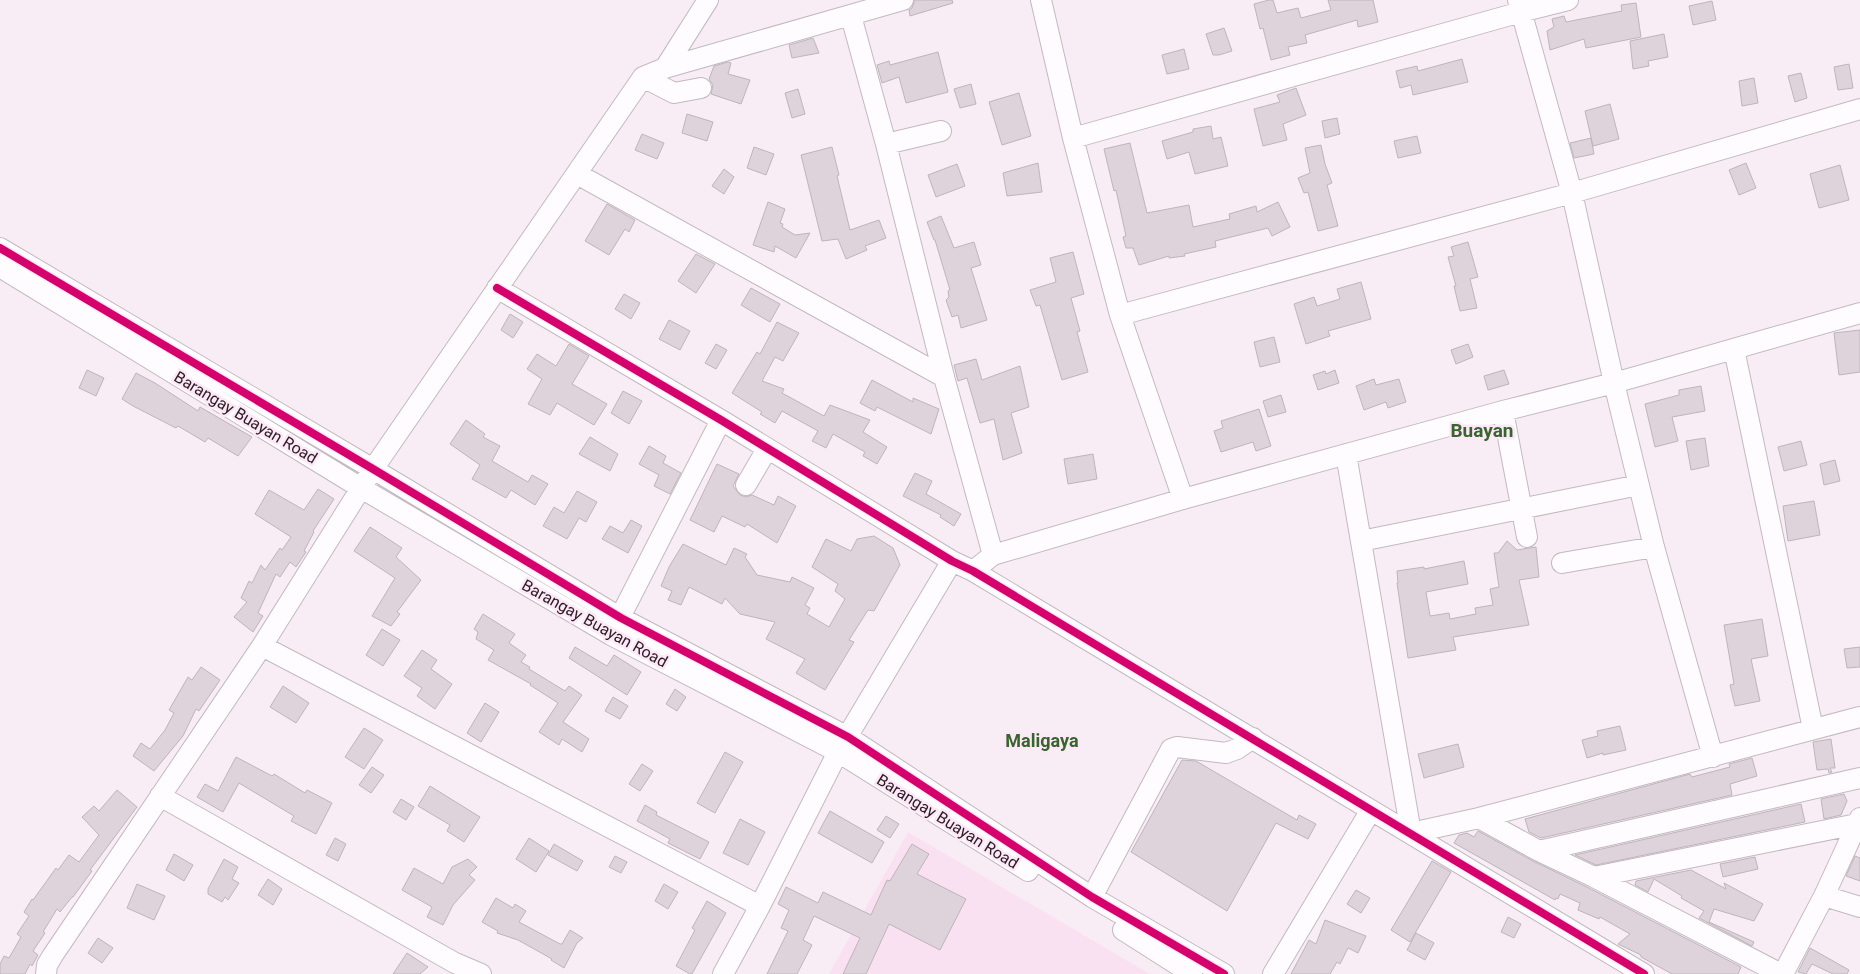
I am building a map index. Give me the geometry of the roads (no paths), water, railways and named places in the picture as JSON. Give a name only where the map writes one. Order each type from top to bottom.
[{"type":"street","points":[[665,68],[708,0]]},
{"type":"street","points":[[46,974],[46,965],[262,646],[373,469],[643,77],[665,68],[851,16],[869,5],[902,0]]},
{"type":"street","points":[[1041,0],[1073,138],[1120,315],[1183,499]]},
{"type":"street","points":[[1073,138],[1519,6],[1568,0]]},
{"type":"street","points":[[1519,6],[1572,193],[1614,383],[1654,547],[1713,757]]},
{"type":"street","points":[[851,16],[886,144],[944,378],[993,555]]},
{"type":"street","points":[[643,77],[674,93],[701,88]]},
{"type":"street","points":[[1120,315],[1572,193],[1860,109]]},
{"type":"street","points":[[886,144],[941,131]]},
{"type":"street","points":[[577,174],[944,378]]},
{"type":"street","points":[[0,248],[373,469],[616,626],[721,420]]},
{"type":"street","name":"Barangay Buayan Road","points":[[0,267],[361,488],[616,626],[843,745],[1192,974]]},
{"type":"street","points":[[496,288],[721,420],[952,561],[973,571],[1253,738],[1644,974]]},
{"type":"street","points":[[973,571],[993,555],[1183,499],[1503,411],[1614,383],[1860,313]]},
{"type":"street","points":[[1734,349],[1813,729]]},
{"type":"street","points":[[1503,411],[1527,537]]},
{"type":"street","points":[[746,485],[767,449]]},
{"type":"street","points":[[1346,454],[1411,833]]},
{"type":"street","points":[[1360,541],[1639,485]]},
{"type":"street","points":[[1562,563],[1654,547]]},
{"type":"street","points":[[723,974],[843,745],[952,561]]},
{"type":"street","points":[[262,646],[760,906]]},
{"type":"street","points":[[1411,833],[1480,818],[1860,717]]},
{"type":"street","points":[[1092,897],[1170,749],[1177,747],[1226,753],[1237,749],[1253,738]]},
{"type":"street","points":[[843,745],[1092,897],[1224,974]]},
{"type":"street","points":[[1539,851],[1860,778]]},
{"type":"street","points":[[160,796],[452,968],[481,974]]},
{"type":"street","points":[[1273,974],[1371,810]]},
{"type":"street","points":[[1480,818],[1539,851],[1594,877],[1782,974],[1824,896],[1858,821]]},
{"type":"street","points":[[1594,877],[1858,821]]},
{"type":"street","points":[[1824,896],[1860,907]]},
{"type":"district","name":"Buayan","points":[[1482,430]]},
{"type":"district","name":"Maligaya","points":[[1042,741]]}]
